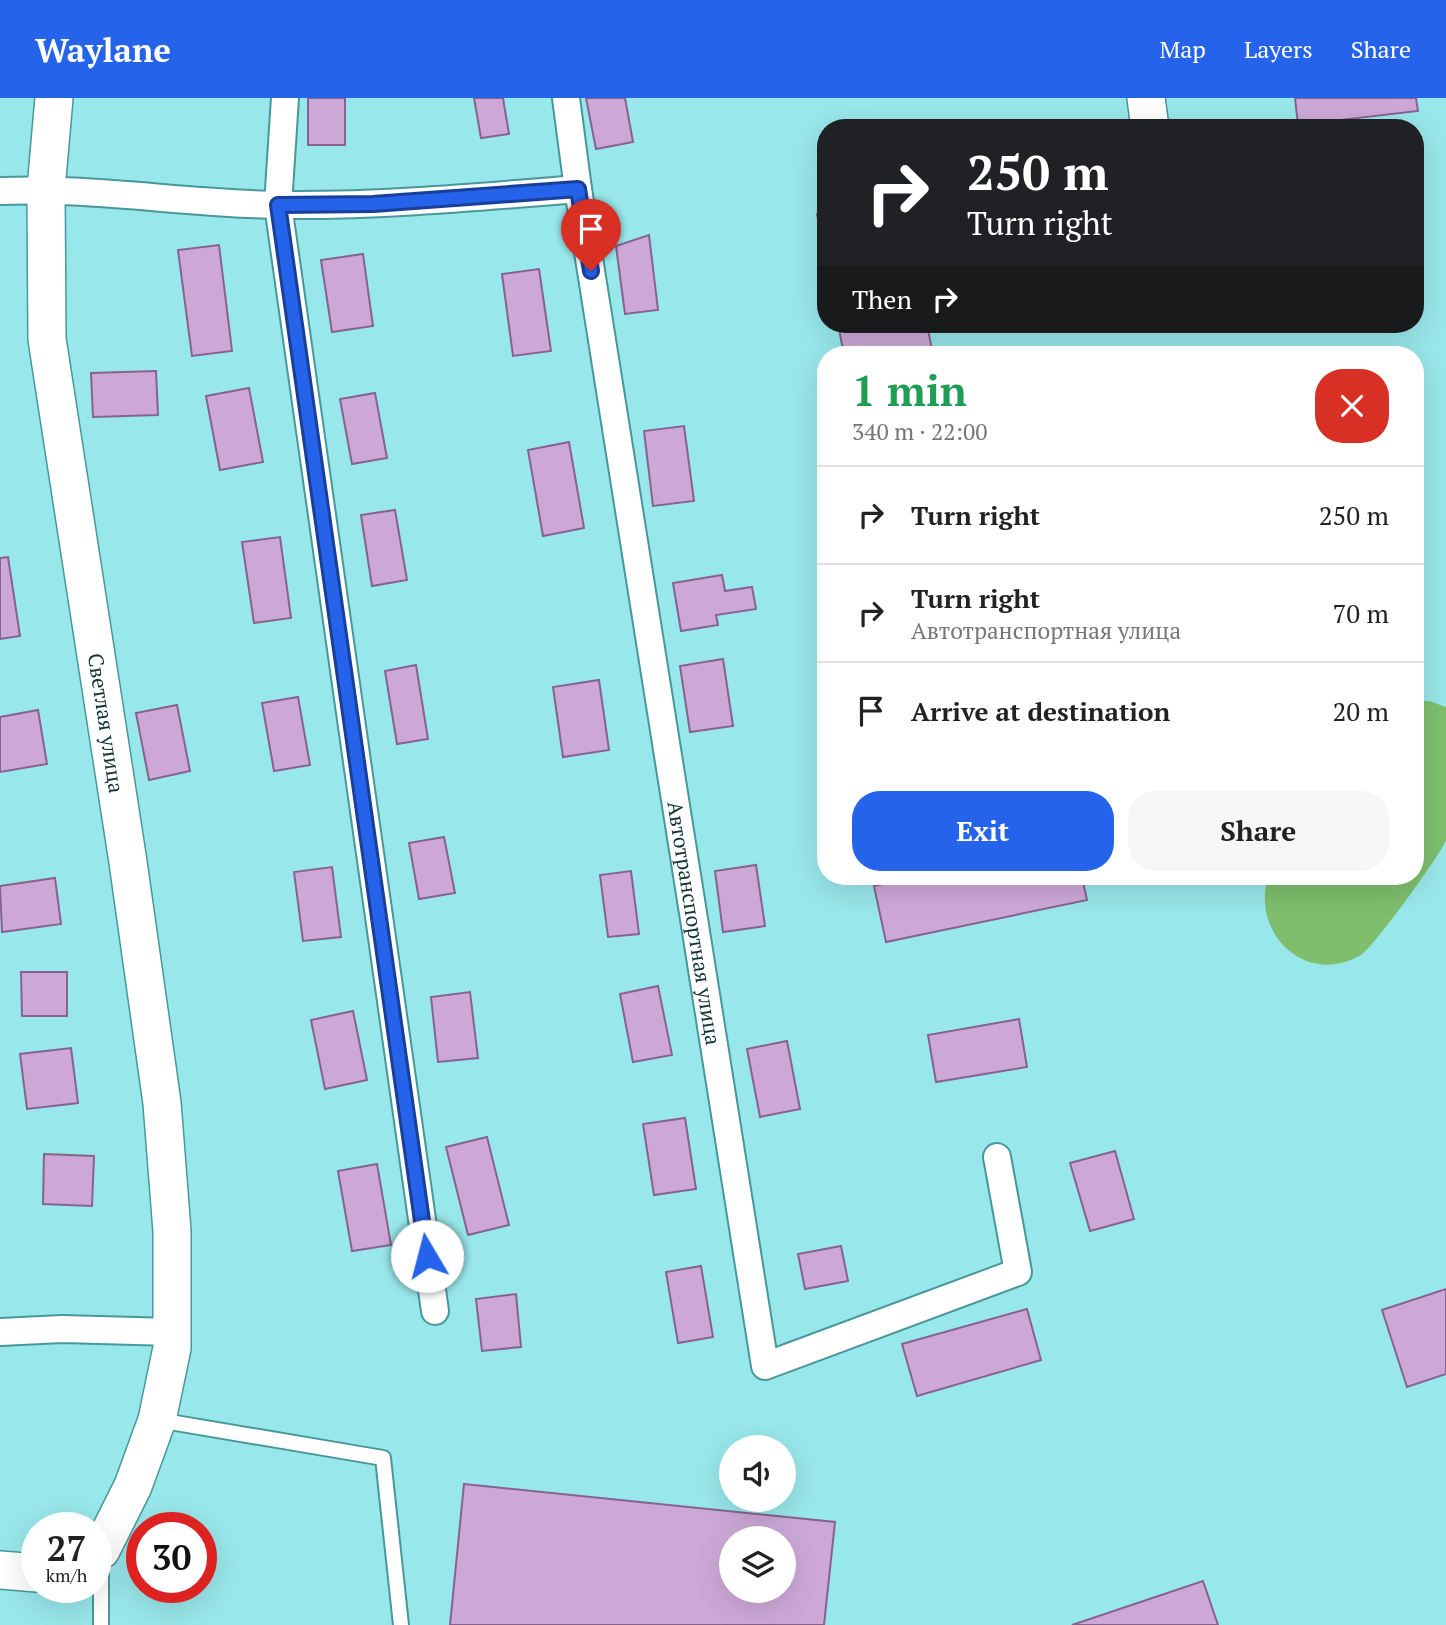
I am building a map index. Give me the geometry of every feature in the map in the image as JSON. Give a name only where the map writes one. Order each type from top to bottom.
[{"type":"street","name":"Светлая улица","points":[[54,98],[46,189],[47,339],[128,862],[162,1103],[172,1231],[172,1340],[157,1420],[133,1486],[112,1525]]},
{"type":"street","points":[[285,98],[278,205],[435,1311]]},
{"type":"street","name":"Автотранспортная улица","points":[[566,98],[578,189],[765,1366],[1018,1272],[997,1157]]},
{"type":"street","points":[[1146,98],[1149,119]]},
{"type":"street","points":[[0,191],[46,189],[278,205],[373,204],[578,189]]},
{"type":"street","points":[[0,1332],[62,1329],[172,1340]]},
{"type":"street","points":[[0,1570],[21,1572]]},
{"type":"lane","points":[[157,1420],[383,1458],[401,1625]]},
{"type":"lane","points":[[100,1603],[101,1625]]},
{"type":"green space","points":[[1424,701],[1446,707],[1446,840],[1424,874]]},
{"type":"green space","points":[[1267,885],[1417,885],[1368,949],[1361,955],[1341,963],[1321,964],[1303,959],[1288,949],[1275,935],[1268,918],[1265,898]]},
{"type":"building","points":[[308,98],[345,98],[345,145],[308,145]]},
{"type":"building","points":[[474,98],[503,98],[509,134],[481,138]]},
{"type":"building","points":[[586,98],[625,98],[633,142],[596,149]]},
{"type":"building","points":[[1295,98],[1416,98],[1418,111],[1349,119],[1297,119]]},
{"type":"building","points":[[649,235],[658,310],[625,314],[616,246]]},
{"type":"building","points":[[219,245],[232,351],[192,356],[178,250]]},
{"type":"building","points":[[363,254],[373,326],[332,332],[321,260]]},
{"type":"building","points":[[539,269],[551,351],[513,356],[502,274]]},
{"type":"building","points":[[840,333],[929,333],[931,346],[842,346]]},
{"type":"building","points":[[156,371],[158,415],[93,417],[91,373]]},
{"type":"building","points":[[249,388],[263,462],[220,470],[206,396]]},
{"type":"building","points":[[375,393],[387,458],[352,464],[340,399]]},
{"type":"building","points":[[684,426],[694,501],[653,506],[644,431]]},
{"type":"building","points":[[569,442],[584,528],[543,536],[528,450]]},
{"type":"building","points":[[395,510],[407,580],[372,586],[361,515]]},
{"type":"building","points":[[280,537],[291,618],[254,623],[242,542]]},
{"type":"building","points":[[8,557],[20,636],[0,639],[0,558]]},
{"type":"building","points":[[722,575],[725,591],[752,587],[756,609],[716,615],[718,625],[681,631],[673,583]]},
{"type":"building","points":[[723,659],[733,726],[690,732],[680,666]]},
{"type":"building","points":[[416,665],[428,739],[397,744],[385,671]]},
{"type":"building","points":[[599,680],[609,750],[563,757],[553,687]]},
{"type":"building","points":[[298,697],[310,765],[274,771],[262,703]]},
{"type":"building","points":[[177,705],[190,771],[149,780],[136,713]]},
{"type":"building","points":[[38,710],[47,764],[0,772],[0,717]]},
{"type":"building","points":[[444,837],[455,893],[419,899],[409,843]]},
{"type":"building","points":[[756,865],[765,926],[723,932],[715,871]]},
{"type":"building","points":[[332,867],[341,937],[303,941],[294,872]]},
{"type":"building","points":[[631,871],[639,934],[608,937],[600,875]]},
{"type":"building","points":[[55,878],[61,924],[2,932],[0,886]]},
{"type":"building","points":[[1084,885],[1087,900],[886,942],[874,886]]},
{"type":"building","points":[[21,972],[67,972],[67,1016],[22,1016]]},
{"type":"building","points":[[658,986],[672,1055],[633,1062],[620,994]]},
{"type":"building","points":[[470,992],[478,1058],[438,1062],[431,997]]},
{"type":"building","points":[[353,1011],[367,1080],[325,1089],[311,1020]]},
{"type":"building","points":[[1019,1019],[1027,1067],[936,1082],[928,1035]]},
{"type":"building","points":[[787,1041],[800,1109],[760,1117],[747,1049]]},
{"type":"building","points":[[71,1048],[78,1103],[27,1109],[20,1054]]},
{"type":"building","points":[[685,1118],[696,1189],[654,1195],[643,1124]]},
{"type":"building","points":[[487,1137],[509,1225],[468,1235],[446,1147]]},
{"type":"building","points":[[1115,1151],[1134,1219],[1090,1231],[1070,1163]]},
{"type":"building","points":[[44,1154],[94,1156],[92,1206],[43,1204]]},
{"type":"building","points":[[377,1164],[391,1245],[352,1251],[338,1171]]},
{"type":"building","points":[[841,1246],[848,1281],[805,1289],[798,1254]]},
{"type":"building","points":[[701,1266],[713,1337],[678,1343],[666,1272]]},
{"type":"building","points":[[1446,1289],[1446,1374],[1407,1387],[1382,1310]]},
{"type":"building","points":[[516,1294],[521,1347],[482,1351],[476,1299]]},
{"type":"building","points":[[1027,1309],[1041,1360],[917,1396],[902,1344]]},
{"type":"building","points":[[464,1484],[835,1522],[824,1625],[450,1625]]},
{"type":"building","points":[[1203,1581],[1218,1625],[1072,1625]]},
{"type":"route","points":[[427,1256],[278,205],[373,204],[578,189],[591,271]]}]
